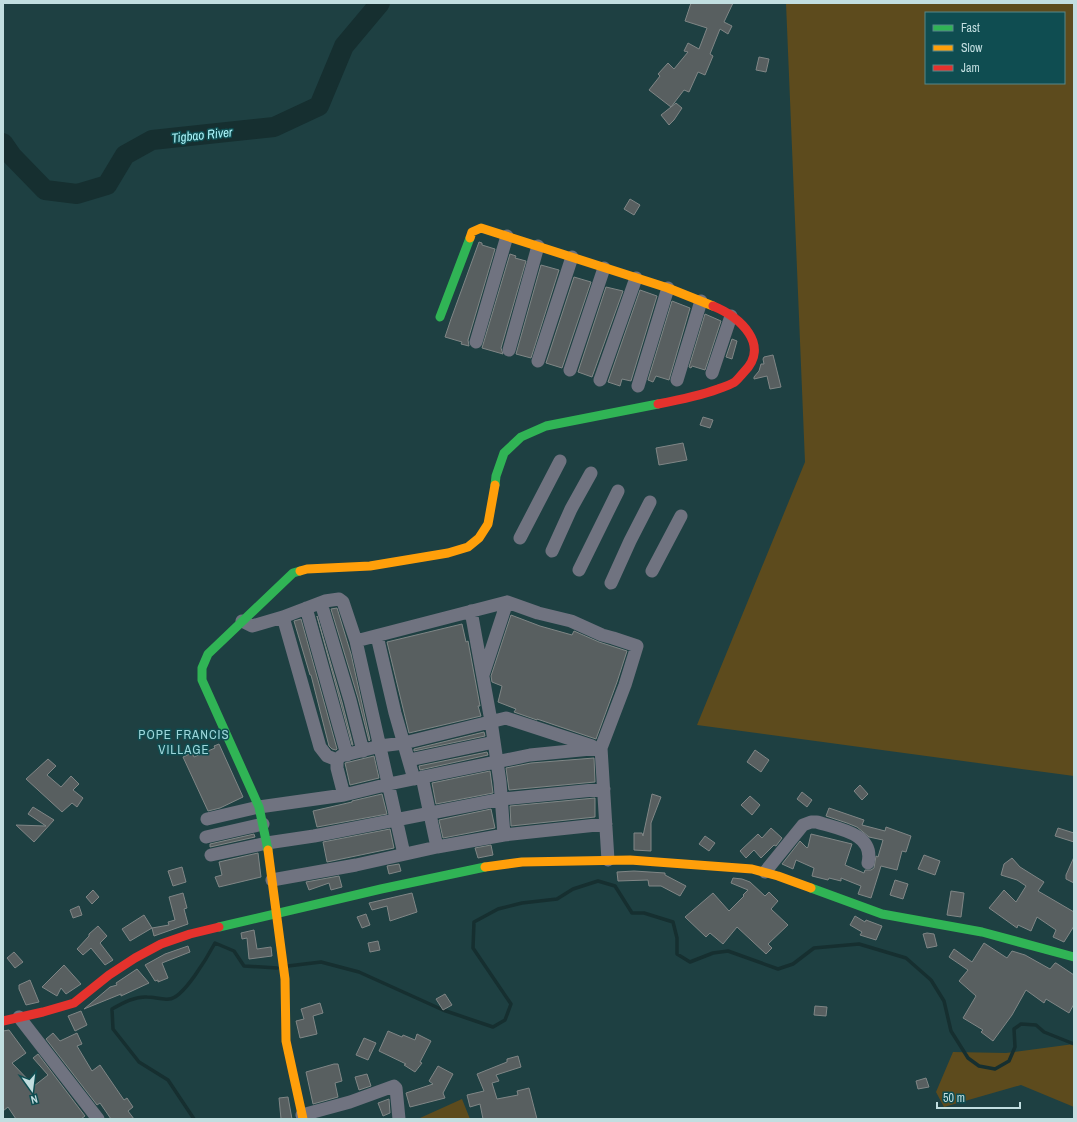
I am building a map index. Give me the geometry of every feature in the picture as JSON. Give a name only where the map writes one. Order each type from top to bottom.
[{"type":"street","points":[[399,1119],[396,1088],[394,1086],[303,1117],[286,1041],[285,979],[267,843],[259,807],[202,680],[202,668],[208,654],[293,574],[307,569],[370,566],[448,553],[468,547],[479,538],[488,524],[496,476],[504,453],[521,437],[546,426],[702,395],[733,383],[749,367],[755,352],[752,337],[743,324],[723,310],[668,288],[481,228],[472,232],[440,317]]},
{"type":"street","points":[[476,342],[507,236]]},
{"type":"street","points":[[509,350],[538,246]]},
{"type":"street","points":[[538,361],[572,257]]},
{"type":"street","points":[[570,370],[604,268]]},
{"type":"street","points":[[600,380],[636,278]]},
{"type":"street","points":[[638,386],[668,288]]},
{"type":"street","points":[[677,380],[701,301]]},
{"type":"street","points":[[712,373],[731,316]]},
{"type":"street","points":[[520,538],[560,461]]},
{"type":"street","points":[[552,551],[571,509],[591,473]]},
{"type":"street","points":[[579,570],[618,491]]},
{"type":"street","points":[[611,583],[650,502]]},
{"type":"street","points":[[652,571],[681,516]]},
{"type":"street","points":[[242,621],[252,626],[283,617],[321,603],[339,599],[343,602],[356,641],[404,854]]},
{"type":"street","points":[[482,678],[507,602]]},
{"type":"street","points":[[356,641],[507,602],[538,613],[570,621],[602,635],[637,646],[625,685],[599,748],[604,789],[608,860]]},
{"type":"street","points":[[321,603],[350,700],[363,751]]},
{"type":"street","points":[[306,608],[342,757],[337,768],[344,795]]},
{"type":"street","points":[[471,611],[497,761],[502,799],[504,835]]},
{"type":"street","points":[[283,617],[320,747],[327,756],[342,757],[380,746],[404,742],[506,718],[599,748]]},
{"type":"street","points":[[376,636],[409,760],[418,778],[429,812],[437,847]]},
{"type":"street","points":[[409,760],[494,742]]},
{"type":"street","points":[[207,819],[259,807],[344,795],[388,784],[530,755],[599,748]]},
{"type":"street","points":[[211,855],[267,843],[314,836],[429,812],[502,799],[604,789]]},
{"type":"street","points":[[765,872],[803,826],[811,822],[817,822],[859,836],[868,849],[870,856],[868,863]]},
{"type":"street","points":[[206,837],[263,824]]},
{"type":"street","points":[[272,880],[504,835],[606,824]]},
{"type":"street","points":[[3,1021],[74,1003],[122,966],[135,958],[161,944],[190,934],[382,889],[497,865],[522,862],[630,860],[752,868],[882,914],[982,932],[1074,957]]},
{"type":"street","points":[[19,1017],[98,1119]]},
{"type":"shaded area","points":[[786,3],[1074,3],[1074,776],[697,725],[805,462]]},
{"type":"shaded area","points":[[1074,1044],[1074,1107],[1021,1085],[944,1107],[936,1092],[953,1052],[1006,1053]]},
{"type":"shaded area","points":[[462,1099],[470,1119],[420,1119],[420,1118]]},
{"type":"building","points":[[691,3],[733,3],[724,22],[732,26],[728,34],[720,29],[710,54],[713,56],[705,75],[698,72],[689,92],[684,90],[671,107],[649,90],[660,76],[658,74],[668,63],[674,69],[688,52],[684,51],[688,43],[699,49],[707,28],[685,21]]},
{"type":"building","points":[[759,57],[769,59],[766,72],[756,70]]},
{"type":"building","points":[[676,103],[682,108],[669,125],[661,115]]},
{"type":"building","points":[[630,199],[640,205],[634,215],[624,209]]},
{"type":"building","points":[[479,242],[482,243],[482,245],[495,249],[468,340],[469,346],[461,344],[462,342],[445,337]]},
{"type":"building","points":[[510,254],[516,256],[515,258],[526,261],[501,348],[503,354],[482,348]]},
{"type":"building","points":[[541,265],[559,270],[531,358],[516,354]]},
{"type":"building","points":[[574,277],[591,282],[562,368],[546,363]]},
{"type":"building","points":[[606,287],[623,291],[592,377],[578,372]]},
{"type":"building","points":[[640,290],[657,296],[631,381],[622,379],[620,386],[608,382]]},
{"type":"building","points":[[672,301],[690,308],[669,380],[656,376],[653,382],[648,380]]},
{"type":"building","points":[[705,314],[721,321],[705,370],[692,366],[691,368],[689,367]]},
{"type":"building","points":[[732,339],[737,341],[732,359],[726,357]]},
{"type":"building","points":[[773,355],[781,387],[770,389],[767,376],[754,379],[754,377],[759,371],[761,364],[764,364],[764,357]]},
{"type":"building","points":[[703,417],[713,420],[710,428],[700,425]]},
{"type":"building","points":[[683,443],[687,460],[659,465],[656,448]]},
{"type":"building","points":[[337,608],[351,654],[369,741],[358,698],[331,609]]},
{"type":"building","points":[[511,615],[540,626],[572,635],[574,631],[599,642],[627,651],[596,739],[514,712],[516,709],[498,702],[502,686],[492,682],[491,676]]},
{"type":"building","points":[[317,616],[342,702],[353,745],[352,745]]},
{"type":"building","points":[[301,619],[337,749],[336,750],[329,746],[311,675],[294,621]]},
{"type":"building","points":[[462,624],[466,642],[468,641],[480,706],[478,706],[481,716],[409,733],[387,642]]},
{"type":"building","points":[[484,732],[485,736],[414,751],[414,749]]},
{"type":"building","points":[[219,744],[243,797],[220,808],[208,811],[183,757],[192,753],[194,757],[215,748],[214,746]]},
{"type":"building","points":[[755,750],[769,760],[761,772],[747,762]]},
{"type":"building","points":[[487,752],[488,755],[420,770],[419,766]]},
{"type":"building","points":[[374,756],[379,778],[350,785],[345,763]]},
{"type":"building","points":[[594,758],[595,782],[509,790],[506,768],[531,763]]},
{"type":"building","points":[[48,759],[56,766],[47,775],[61,787],[71,776],[79,784],[73,790],[83,798],[77,807],[72,803],[62,812],[26,779]]},
{"type":"building","points":[[490,771],[493,793],[436,804],[432,783]]},
{"type":"building","points":[[860,785],[868,794],[862,800],[854,791]]},
{"type":"building","points":[[802,792],[812,800],[807,807],[797,799]]},
{"type":"building","points":[[382,794],[387,814],[317,827],[313,811]]},
{"type":"building","points":[[652,794],[661,797],[651,823],[651,851],[634,850],[634,833],[642,833],[643,836]]},
{"type":"building","points":[[750,796],[760,805],[752,815],[741,805]]},
{"type":"building","points":[[595,798],[595,817],[511,826],[510,806]]},
{"type":"building","points":[[33,807],[54,820],[34,842],[16,825],[46,826],[28,814]]},
{"type":"building","points":[[829,808],[864,820],[862,825],[885,831],[886,827],[911,836],[906,852],[902,851],[897,870],[881,866],[871,898],[858,894],[861,886],[841,878],[841,881],[829,878],[828,880],[812,876],[814,868],[796,860],[793,869],[782,864],[800,841],[807,848],[808,847],[811,834],[852,844],[845,865],[864,873],[865,870],[871,870],[874,868],[876,856],[878,857],[883,840],[869,837],[857,827],[826,816]]},
{"type":"building","points":[[491,809],[495,828],[443,838],[439,820]]},
{"type":"building","points":[[771,828],[782,838],[776,846],[774,845],[761,858],[754,850],[746,858],[740,851],[758,834],[762,838]]},
{"type":"building","points":[[1058,828],[1074,833],[1074,842],[1055,836]]},
{"type":"building","points":[[390,829],[394,848],[327,862],[323,842]]},
{"type":"building","points":[[254,834],[255,837],[210,847],[210,844]]},
{"type":"building","points":[[705,836],[715,843],[709,851],[699,844]]},
{"type":"building","points":[[491,845],[493,855],[478,858],[475,848]]},
{"type":"building","points":[[258,853],[261,877],[219,887],[215,877],[222,875],[219,862]]},
{"type":"building","points":[[924,855],[940,861],[935,875],[918,869]]},
{"type":"building","points":[[1074,857],[1074,883],[1066,879],[1066,875]]},
{"type":"building","points":[[1012,858],[1020,867],[1044,882],[1038,891],[1074,912],[1074,926],[1064,942],[1053,937],[1056,930],[1037,917],[1031,931],[1018,925],[1017,928],[989,908],[1004,890],[1016,902],[1026,886],[1017,880],[1001,875],[1004,864]]},
{"type":"building","points":[[399,864],[401,871],[389,874],[387,866]]},
{"type":"building","points":[[182,867],[186,882],[173,886],[168,871]]},
{"type":"building","points":[[634,871],[665,873],[665,875],[686,886],[680,896],[661,886],[649,886],[648,880],[618,881],[617,872]]},
{"type":"building","points":[[339,876],[342,887],[331,890],[329,883],[309,890],[306,882]]},
{"type":"building","points":[[733,878],[750,882],[765,896],[769,892],[778,901],[771,909],[788,925],[768,944],[772,948],[766,954],[737,927],[723,944],[710,933],[706,937],[685,917],[713,893],[729,911],[748,890],[731,883]]},
{"type":"building","points":[[895,880],[908,884],[903,899],[890,895]]},
{"type":"building","points":[[93,890],[99,897],[92,904],[86,897]]},
{"type":"building","points":[[951,891],[964,893],[961,917],[947,915]]},
{"type":"building","points":[[183,893],[187,908],[184,909],[188,924],[154,936],[152,928],[169,925],[168,922],[175,920],[169,897]]},
{"type":"building","points":[[412,893],[417,912],[390,921],[387,906],[372,910],[369,903]]},
{"type":"building","points":[[79,906],[82,915],[73,918],[70,910]]},
{"type":"building","points":[[366,914],[370,925],[362,928],[357,917]]},
{"type":"building","points":[[144,915],[152,928],[130,941],[122,929]]},
{"type":"building","points":[[855,916],[865,922],[866,920],[882,926],[876,940],[860,935],[862,932],[850,925]]},
{"type":"building","points":[[98,926],[107,936],[100,943],[113,960],[105,965],[91,948],[83,955],[77,949],[89,936],[89,934]]},
{"type":"building","points":[[254,930],[257,949],[271,947],[272,956],[249,959],[247,938],[242,939],[241,933]]},
{"type":"building","points":[[923,934],[934,934],[937,946],[927,948]]},
{"type":"building","points":[[378,941],[380,950],[370,952],[368,943]]},
{"type":"building","points":[[984,943],[1007,958],[1012,951],[1025,955],[1050,969],[1056,963],[1074,975],[1074,1004],[1069,1013],[1046,999],[1044,1003],[1026,990],[1012,1015],[993,1041],[981,1032],[983,1030],[963,1018],[976,996],[959,981],[968,970],[949,957],[954,949],[972,962]]},
{"type":"building","points":[[188,946],[190,952],[162,963],[168,978],[158,982],[158,980],[155,981],[145,965],[165,954]]},
{"type":"building","points":[[14,952],[23,962],[15,968],[7,958]]},
{"type":"building","points":[[64,965],[81,984],[66,994],[61,988],[57,996],[42,987]]},
{"type":"building","points":[[137,969],[149,983],[121,996],[121,994],[84,1009],[110,987],[117,985],[116,983]]},
{"type":"building","points":[[30,980],[39,1002],[26,1005],[19,989],[19,985]]},
{"type":"building","points":[[445,994],[452,1005],[443,1010],[436,999]]},
{"type":"building","points":[[320,1003],[323,1013],[313,1016],[317,1034],[300,1038],[296,1021],[304,1019],[301,1009]]},
{"type":"building","points":[[815,1006],[827,1007],[826,1016],[814,1015]]},
{"type":"building","points":[[81,1011],[87,1025],[75,1031],[68,1016]]},
{"type":"building","points":[[9,1030],[26,1053],[12,1063],[34,1086],[48,1075],[33,1058],[38,1054],[85,1116],[81,1119],[16,1119],[8,1107],[3,1111],[3,1031]]},
{"type":"building","points":[[388,1031],[402,1037],[403,1035],[415,1040],[417,1034],[431,1041],[420,1062],[422,1063],[415,1072],[404,1065],[406,1064],[379,1051]]},
{"type":"building","points":[[53,1033],[60,1041],[77,1033],[82,1044],[77,1046],[92,1071],[100,1065],[124,1100],[127,1098],[133,1107],[128,1111],[134,1119],[111,1119],[100,1103],[97,1105],[46,1039]]},
{"type":"building","points":[[364,1038],[376,1043],[368,1060],[356,1055]]},
{"type":"building","points":[[518,1056],[521,1067],[496,1075],[499,1081],[492,1083],[497,1099],[518,1095],[517,1091],[529,1088],[537,1119],[483,1119],[480,1104],[470,1107],[467,1095],[484,1091],[477,1074],[507,1062],[507,1059]]},
{"type":"building","points":[[338,1064],[342,1081],[335,1083],[338,1097],[313,1104],[306,1072]]},
{"type":"building","points":[[438,1066],[453,1074],[443,1093],[445,1098],[410,1107],[406,1093],[433,1084],[429,1081]]},
{"type":"building","points":[[367,1074],[371,1086],[359,1090],[355,1077]]},
{"type":"building","points":[[926,1078],[929,1087],[918,1089],[916,1081]]},
{"type":"building","points":[[288,1097],[292,1119],[281,1119],[279,1098]]},
{"type":"building","points":[[389,1099],[390,1113],[383,1116],[378,1103]]},
{"type":"waterway","name":"Tigbao River","points":[[3,143],[12,156],[45,190],[77,194],[107,185],[125,155],[152,140],[274,127],[319,106],[344,46],[380,3]]},
{"type":"waterway","points":[[288,966],[321,962],[359,972],[443,1010],[493,1027],[505,1020],[511,1004],[473,948],[474,922],[498,909],[522,903],[557,899],[573,889],[598,881],[615,886],[632,913],[644,913],[673,922],[677,938],[677,954],[690,962],[713,953],[728,951],[778,969],[793,964],[814,948],[859,944],[906,958],[931,980],[944,1001],[951,1031],[968,1058],[979,1066],[995,1069],[1009,1061],[1015,1047],[1014,1029],[1021,1024],[1036,1025],[1044,1032],[1074,1044]]},
{"type":"waterway","points":[[194,1119],[168,1080],[139,1062],[113,1029],[112,1009],[124,1002],[142,997],[166,999],[175,997],[195,976],[215,943],[234,951],[244,966],[277,968]]},
{"type":"traffic: fast","points":[[440,317],[470,238]]},
{"type":"traffic: fast","points":[[495,485],[496,476],[504,453],[521,437],[546,426],[658,404]]},
{"type":"traffic: fast","points":[[268,850],[259,807],[202,680],[202,668],[208,654],[293,573],[300,571]]},
{"type":"traffic: fast","points":[[219,927],[381,889],[485,867]]},
{"type":"traffic: fast","points":[[811,888],[882,914],[982,932],[1074,957]]},
{"type":"traffic: slow","points":[[470,238],[472,232],[481,228],[668,288],[713,306]]},
{"type":"traffic: slow","points":[[300,571],[307,569],[370,566],[448,553],[468,547],[479,538],[488,524],[495,485]]},
{"type":"traffic: slow","points":[[268,850],[285,979],[286,1041],[303,1119]]},
{"type":"traffic: slow","points":[[485,867],[522,862],[630,860],[752,869],[778,876],[811,888]]},
{"type":"traffic: jam","points":[[658,404],[696,396],[729,385],[737,380],[752,362],[754,352],[753,342],[749,333],[733,317],[713,306]]},
{"type":"traffic: jam","points":[[3,1021],[74,1003],[109,975],[135,958],[161,944],[190,934],[219,927]]},
{"type":"district","name":"POPE FRANCIS VILLAGE","points":[[184,742]]}]
